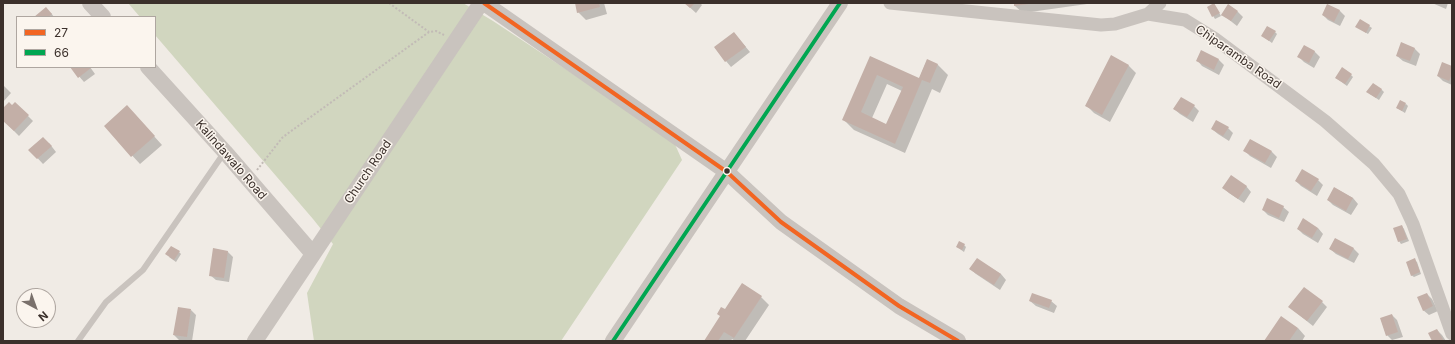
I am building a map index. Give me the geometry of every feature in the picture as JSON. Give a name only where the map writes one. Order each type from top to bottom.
[{"type":"street","points":[[90,3],[102,16]]},
{"type":"street","points":[[482,3],[727,172],[781,222],[899,306],[958,341]]},
{"type":"street","name":"Church Road","points":[[255,341],[456,39],[482,3]]},
{"type":"street","points":[[613,341],[840,3]]},
{"type":"street","name":"Chiparamba Road","points":[[890,3],[1102,24],[1115,24],[1148,14],[1184,20],[1214,38],[1325,121],[1374,164],[1399,194],[1413,224],[1452,334]]},
{"type":"street","points":[[1148,14],[1160,3]]},
{"type":"street","name":"Kalindawalo Road","points":[[149,68],[250,180],[313,254]]},
{"type":"lane","points":[[78,341],[106,302],[143,270],[225,152]]},
{"type":"path","points":[[389,3],[429,32]]},
{"type":"path","points":[[250,180],[282,138],[429,32],[436,31],[456,39]]},
{"type":"green space","points":[[128,3],[463,3],[493,21],[673,140],[682,160],[561,341],[314,341],[307,293],[333,244],[156,36],[156,16],[139,16]]},
{"type":"building","points":[[575,3],[599,3],[600,7],[577,13]]},
{"type":"building","points":[[684,3],[695,3],[690,8]]},
{"type":"building","points":[[1014,3],[1029,3],[1029,4],[1014,6]]},
{"type":"building","points":[[1214,3],[1220,13],[1212,17],[1207,7]]},
{"type":"building","points":[[1228,4],[1238,11],[1231,21],[1221,15]]},
{"type":"building","points":[[1327,4],[1340,10],[1334,22],[1322,15]]},
{"type":"building","points":[[46,7],[52,14],[49,16],[35,16]]},
{"type":"building","points":[[1360,19],[1370,25],[1366,33],[1355,27]]},
{"type":"building","points":[[1267,26],[1276,31],[1269,41],[1261,36]]},
{"type":"building","points":[[734,32],[746,47],[725,62],[714,47]]},
{"type":"building","points":[[1401,42],[1415,48],[1410,61],[1396,56]]},
{"type":"building","points":[[1304,45],[1315,51],[1309,63],[1297,57]]},
{"type":"building","points":[[1201,50],[1219,59],[1214,70],[1196,61]]},
{"type":"building","points":[[1111,55],[1129,65],[1102,115],[1085,106]]},
{"type":"building","points":[[870,56],[919,78],[927,59],[938,64],[930,83],[922,80],[895,144],[842,120]],"holes":[[[877,75],[903,87],[886,124],[861,112]]]},
{"type":"building","points":[[1442,62],[1452,66],[1452,74],[1449,81],[1437,76]]},
{"type":"building","points":[[1342,67],[1352,74],[1345,84],[1335,78]]},
{"type":"building","points":[[71,68],[91,68],[78,78]]},
{"type":"building","points":[[1373,83],[1382,89],[1376,98],[1366,92]]},
{"type":"building","points":[[1181,97],[1195,105],[1187,117],[1173,109]]},
{"type":"building","points":[[1400,100],[1406,103],[1402,111],[1396,108]]},
{"type":"building","points":[[9,102],[12,105],[15,102],[29,115],[14,131],[3,121],[3,108]]},
{"type":"building","points":[[127,105],[155,136],[131,157],[104,126]]},
{"type":"building","points":[[1216,120],[1229,127],[1223,136],[1211,129]]},
{"type":"building","points":[[43,137],[52,146],[37,159],[28,150]]},
{"type":"building","points":[[1250,139],[1272,151],[1265,163],[1243,151]]},
{"type":"building","points":[[1302,169],[1319,179],[1311,191],[1295,181]]},
{"type":"building","points":[[1231,175],[1247,186],[1238,199],[1222,188]]},
{"type":"building","points":[[1334,187],[1353,198],[1346,211],[1327,200]]},
{"type":"building","points":[[1267,198],[1284,206],[1279,218],[1262,210]]},
{"type":"building","points":[[1303,218],[1318,228],[1312,238],[1297,229]]},
{"type":"building","points":[[1402,225],[1407,239],[1398,242],[1393,228]]},
{"type":"building","points":[[1335,238],[1354,248],[1348,259],[1329,249]]},
{"type":"building","points":[[959,241],[965,244],[962,250],[956,247]]},
{"type":"building","points":[[171,246],[180,251],[174,260],[165,254]]},
{"type":"building","points":[[213,248],[228,251],[224,278],[209,276]]},
{"type":"building","points":[[977,258],[1001,274],[994,285],[969,269]]},
{"type":"building","points":[[1415,258],[1420,272],[1411,276],[1406,262]]},
{"type":"building","points":[[742,283],[762,296],[734,338],[724,332],[718,341],[704,341],[720,316],[717,314],[721,307],[725,309]]},
{"type":"building","points":[[1304,287],[1323,301],[1307,321],[1288,307]]},
{"type":"building","points":[[1032,293],[1052,300],[1049,308],[1029,301]]},
{"type":"building","points":[[1427,293],[1433,306],[1423,311],[1417,297]]},
{"type":"building","points":[[178,307],[191,309],[187,337],[173,335]]},
{"type":"building","points":[[1392,314],[1398,332],[1386,336],[1380,318]]},
{"type":"building","points":[[1281,316],[1298,328],[1289,341],[1264,341]]},
{"type":"building","points":[[1437,329],[1444,341],[1432,341],[1428,333]]},
{"type":"transit line","name":"27","points":[[484,3],[727,172],[781,222],[899,306],[958,341]]},
{"type":"transit line","name":"66","points":[[613,341],[840,3]]}]
